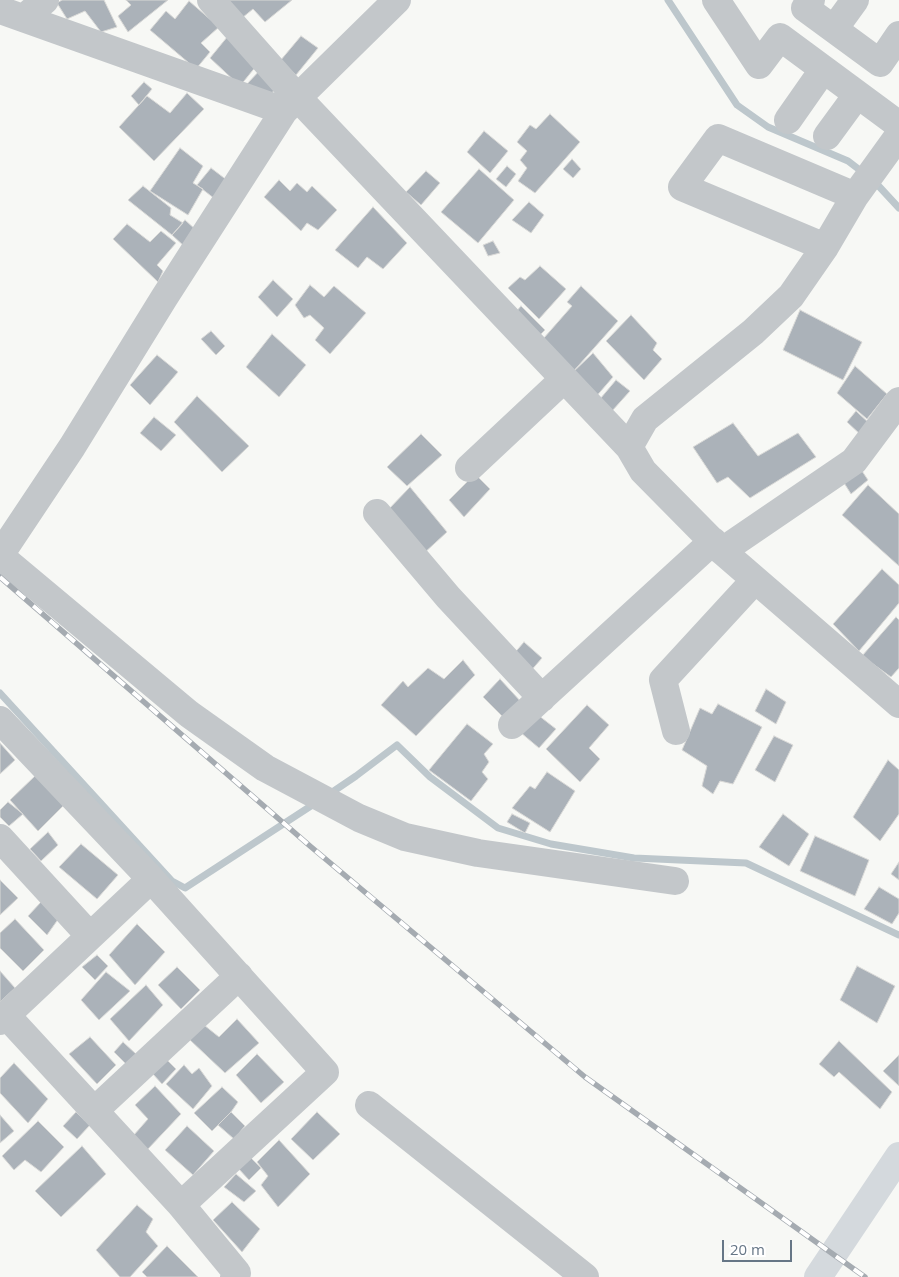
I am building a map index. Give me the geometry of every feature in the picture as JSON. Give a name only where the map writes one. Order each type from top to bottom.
[{"type":"main road","points":[[818,1277],[899,1156]]},
{"type":"street","points":[[12,14],[46,0]]},
{"type":"street","points":[[211,0],[291,104],[564,378],[629,447],[643,471],[717,546],[899,704]]},
{"type":"street","points":[[397,0],[291,104],[164,298],[72,447],[0,555],[189,714],[265,768],[359,818],[405,837],[478,853],[675,882]]},
{"type":"street","points":[[716,0],[753,74],[780,37],[899,125]]},
{"type":"street","points":[[834,29],[855,0]]},
{"type":"street","points":[[799,1],[805,8],[880,63],[899,35]]},
{"type":"street","points":[[12,14],[291,104]]},
{"type":"street","points":[[788,120],[824,70]]},
{"type":"street","points":[[827,136],[857,95]]},
{"type":"street","points":[[629,447],[645,419],[753,332],[791,296],[825,247],[854,196],[899,135]]},
{"type":"street","points":[[825,247],[682,187],[718,138],[854,196]]},
{"type":"street","points":[[469,468],[564,378]]},
{"type":"street","points":[[512,725],[717,546],[854,461],[899,401]]},
{"type":"street","points":[[377,513],[448,597],[542,698]]},
{"type":"street","points":[[676,731],[663,680],[755,580]]},
{"type":"street","points":[[0,720],[151,879],[325,1072],[181,1205]]},
{"type":"street","points":[[0,838],[90,936]]},
{"type":"street","points":[[151,879],[3,1018],[94,1111],[181,1205],[237,1273],[234,1277]]},
{"type":"street","points":[[94,1111],[239,976]]},
{"type":"street","points":[[369,1105],[584,1277]]},
{"type":"building","points":[[62,0],[104,0],[117,27],[101,32],[85,11],[67,19],[57,3]]},
{"type":"building","points":[[126,0],[168,0],[128,32],[118,16],[131,5]]},
{"type":"building","points":[[227,0],[292,0],[265,22],[253,9],[242,18]]},
{"type":"building","points":[[189,1],[219,27],[201,43],[210,52],[196,69],[150,30],[166,11],[175,19]]},
{"type":"building","points":[[228,36],[257,65],[240,86],[210,58]]},
{"type":"building","points":[[301,36],[318,48],[296,75],[280,61]]},
{"type":"building","points":[[262,68],[278,86],[270,95],[246,85]]},
{"type":"building","points":[[144,82],[152,89],[139,105],[131,96]]},
{"type":"building","points":[[187,93],[204,109],[154,161],[119,127],[147,96],[170,113]]},
{"type":"building","points":[[550,114],[580,142],[535,193],[518,181],[527,168],[520,160],[527,151],[517,142],[530,125],[536,129]]},
{"type":"building","points":[[484,131],[508,151],[490,173],[467,152]]},
{"type":"building","points":[[180,148],[203,166],[193,183],[203,189],[188,215],[150,191]]},
{"type":"building","points":[[572,159],[581,169],[573,178],[563,169]]},
{"type":"building","points":[[507,166],[516,174],[506,187],[496,179]]},
{"type":"building","points":[[211,168],[228,181],[215,199],[197,185]]},
{"type":"building","points":[[479,169],[514,200],[478,243],[441,212]]},
{"type":"building","points":[[426,171],[440,183],[421,205],[406,192]]},
{"type":"building","points":[[279,180],[290,191],[297,183],[307,192],[312,186],[337,210],[318,230],[307,223],[301,231],[264,197]]},
{"type":"building","points":[[143,186],[171,208],[170,215],[183,223],[172,235],[128,200]]},
{"type":"building","points":[[529,202],[544,215],[531,233],[512,220]]},
{"type":"building","points":[[373,207],[407,243],[383,269],[367,257],[358,268],[335,250]]},
{"type":"building","points":[[185,220],[196,230],[185,247],[172,235]]},
{"type":"building","points":[[127,224],[150,242],[161,231],[176,243],[157,265],[163,271],[158,282],[113,239]]},
{"type":"building","points":[[493,241],[500,253],[488,256],[483,245]]},
{"type":"building","points":[[540,266],[566,289],[539,319],[508,288],[520,277],[525,280]]},
{"type":"building","points":[[273,280],[293,299],[277,317],[258,297]]},
{"type":"building","points":[[310,285],[324,297],[334,286],[366,313],[330,354],[315,340],[324,328],[310,315],[304,318],[295,305]]},
{"type":"building","points":[[581,286],[618,321],[571,374],[543,339],[572,306],[567,302]]},
{"type":"building","points":[[521,306],[545,330],[537,338],[515,313]]},
{"type":"building","points":[[800,310],[862,342],[843,380],[783,350]]},
{"type":"building","points":[[631,315],[657,343],[653,350],[662,359],[644,380],[606,341]]},
{"type":"building","points":[[211,331],[225,346],[216,355],[201,339]]},
{"type":"building","points":[[272,334],[306,365],[279,397],[246,367]]},
{"type":"building","points":[[593,353],[613,377],[594,399],[570,375]]},
{"type":"building","points":[[157,355],[178,372],[150,405],[130,385]]},
{"type":"building","points":[[855,366],[887,394],[867,419],[837,393]]},
{"type":"building","points":[[616,380],[630,391],[612,411],[600,399]]},
{"type":"building","points":[[197,396],[249,446],[222,472],[174,422]]},
{"type":"building","points":[[856,411],[870,424],[862,436],[847,422]]},
{"type":"building","points":[[154,417],[176,435],[161,451],[140,433]]},
{"type":"building","points":[[733,423],[758,456],[798,433],[816,457],[750,498],[728,477],[717,483],[693,447]]},
{"type":"building","points":[[421,434],[442,455],[407,486],[387,467]]},
{"type":"building","points":[[858,465],[868,480],[851,494],[841,478]]},
{"type":"building","points":[[475,474],[490,489],[464,517],[449,500]]},
{"type":"building","points":[[868,485],[899,514],[899,566],[842,515]]},
{"type":"building","points":[[410,487],[447,532],[422,555],[386,512]]},
{"type":"building","points":[[882,569],[899,585],[899,603],[859,651],[833,624]]},
{"type":"building","points":[[896,617],[899,620],[899,668],[891,677],[862,656]]},
{"type":"building","points":[[524,642],[542,658],[529,673],[512,656]]},
{"type":"building","points":[[463,660],[475,675],[416,736],[381,705],[403,681],[408,687],[428,668],[444,679]]},
{"type":"building","points":[[500,679],[523,704],[507,721],[483,697]]},
{"type":"building","points":[[766,689],[786,702],[776,724],[755,711]]},
{"type":"building","points":[[718,704],[762,727],[733,784],[720,781],[713,794],[702,786],[707,766],[682,750],[700,708],[712,714]]},
{"type":"building","points":[[587,705],[609,725],[589,748],[600,759],[580,782],[546,749]]},
{"type":"building","points":[[538,715],[556,729],[539,748],[520,732]]},
{"type":"building","points":[[467,724],[493,744],[484,754],[489,762],[482,772],[488,779],[471,801],[429,770]]},
{"type":"building","points":[[774,736],[793,745],[775,782],[755,770]]},
{"type":"building","points":[[0,743],[15,760],[0,774]]},
{"type":"building","points":[[888,760],[899,770],[899,814],[880,841],[853,817]]},
{"type":"building","points":[[547,772],[575,791],[550,832],[512,808],[530,786],[535,789]]},
{"type":"building","points":[[36,775],[64,805],[38,831],[10,800]]},
{"type":"building","points":[[8,802],[23,814],[9,826],[0,817],[0,810]]},
{"type":"building","points":[[512,814],[530,823],[525,833],[507,822]]},
{"type":"building","points":[[783,814],[809,834],[789,866],[759,847]]},
{"type":"building","points":[[48,832],[58,845],[41,861],[30,849]]},
{"type":"building","points":[[815,836],[869,860],[855,896],[800,871]]},
{"type":"building","points":[[81,844],[118,875],[97,899],[59,867]]},
{"type":"building","points":[[899,862],[899,880],[891,874]]},
{"type":"building","points":[[0,880],[18,898],[0,915]]},
{"type":"building","points":[[879,887],[899,899],[899,913],[892,924],[864,909]]},
{"type":"building","points":[[41,902],[59,918],[47,935],[28,916]]},
{"type":"building","points":[[15,919],[44,950],[23,971],[0,948],[0,933]]},
{"type":"building","points":[[137,924],[165,952],[135,985],[109,955]]},
{"type":"building","points":[[97,955],[108,966],[95,980],[82,967]]},
{"type":"building","points":[[857,966],[895,986],[877,1023],[840,1000]]},
{"type":"building","points":[[177,967],[200,990],[181,1009],[158,985]]},
{"type":"building","points":[[0,971],[15,988],[0,1002]]},
{"type":"building","points":[[106,972],[130,991],[99,1020],[81,1000]]},
{"type":"building","points":[[146,985],[163,1005],[129,1041],[110,1019]]},
{"type":"building","points":[[237,1019],[259,1043],[225,1073],[190,1040],[204,1025],[219,1037]]},
{"type":"building","points":[[90,1037],[116,1065],[97,1084],[69,1054]]},
{"type":"building","points":[[839,1041],[892,1092],[880,1109],[839,1072],[834,1077],[819,1064]]},
{"type":"building","points":[[123,1042],[136,1054],[127,1065],[114,1052]]},
{"type":"building","points":[[257,1054],[284,1082],[261,1103],[236,1075]]},
{"type":"building","points":[[899,1055],[899,1086],[883,1071]]},
{"type":"building","points":[[165,1058],[176,1069],[162,1084],[152,1073]]},
{"type":"building","points":[[14,1063],[48,1099],[28,1123],[0,1093],[0,1078]]},
{"type":"building","points":[[184,1065],[192,1074],[199,1068],[212,1086],[193,1109],[166,1084]]},
{"type":"building","points":[[155,1086],[181,1114],[147,1150],[133,1136],[148,1119],[135,1105]]},
{"type":"building","points":[[222,1087],[238,1102],[212,1131],[194,1113]]},
{"type":"building","points":[[76,1112],[90,1125],[77,1139],[63,1126]]},
{"type":"building","points":[[231,1112],[245,1126],[234,1139],[218,1125]]},
{"type":"building","points":[[317,1112],[340,1134],[313,1160],[291,1139]]},
{"type":"building","points":[[0,1115],[14,1131],[0,1143]]},
{"type":"building","points":[[38,1121],[64,1147],[41,1172],[25,1160],[14,1170],[2,1156]]},
{"type":"building","points":[[187,1126],[214,1151],[193,1175],[165,1150]]},
{"type":"building","points":[[279,1140],[310,1174],[278,1207],[261,1185],[268,1176],[257,1162]]},
{"type":"building","points":[[82,1146],[106,1174],[61,1217],[35,1191]]},
{"type":"building","points":[[249,1156],[261,1168],[249,1180],[237,1167]]},
{"type":"building","points":[[236,1174],[256,1191],[244,1202],[224,1187]]},
{"type":"building","points":[[232,1202],[260,1229],[242,1252],[213,1220]]},
{"type":"building","points":[[137,1205],[153,1219],[146,1232],[158,1246],[130,1277],[120,1277],[96,1250]]},
{"type":"building","points":[[167,1246],[198,1277],[147,1277],[142,1272]]},
{"type":"waterway","points":[[668,0],[737,105],[768,127],[848,161],[865,174]]},
{"type":"waterway","points":[[874,181],[899,208]]},
{"type":"waterway","points":[[0,693],[172,881],[185,888],[317,802]]},
{"type":"waterway","points":[[328,795],[397,745],[430,777],[498,828],[551,844],[634,858],[746,863],[899,935]]},
{"type":"railway","points":[[0,577],[310,846],[585,1077],[865,1277]]}]
